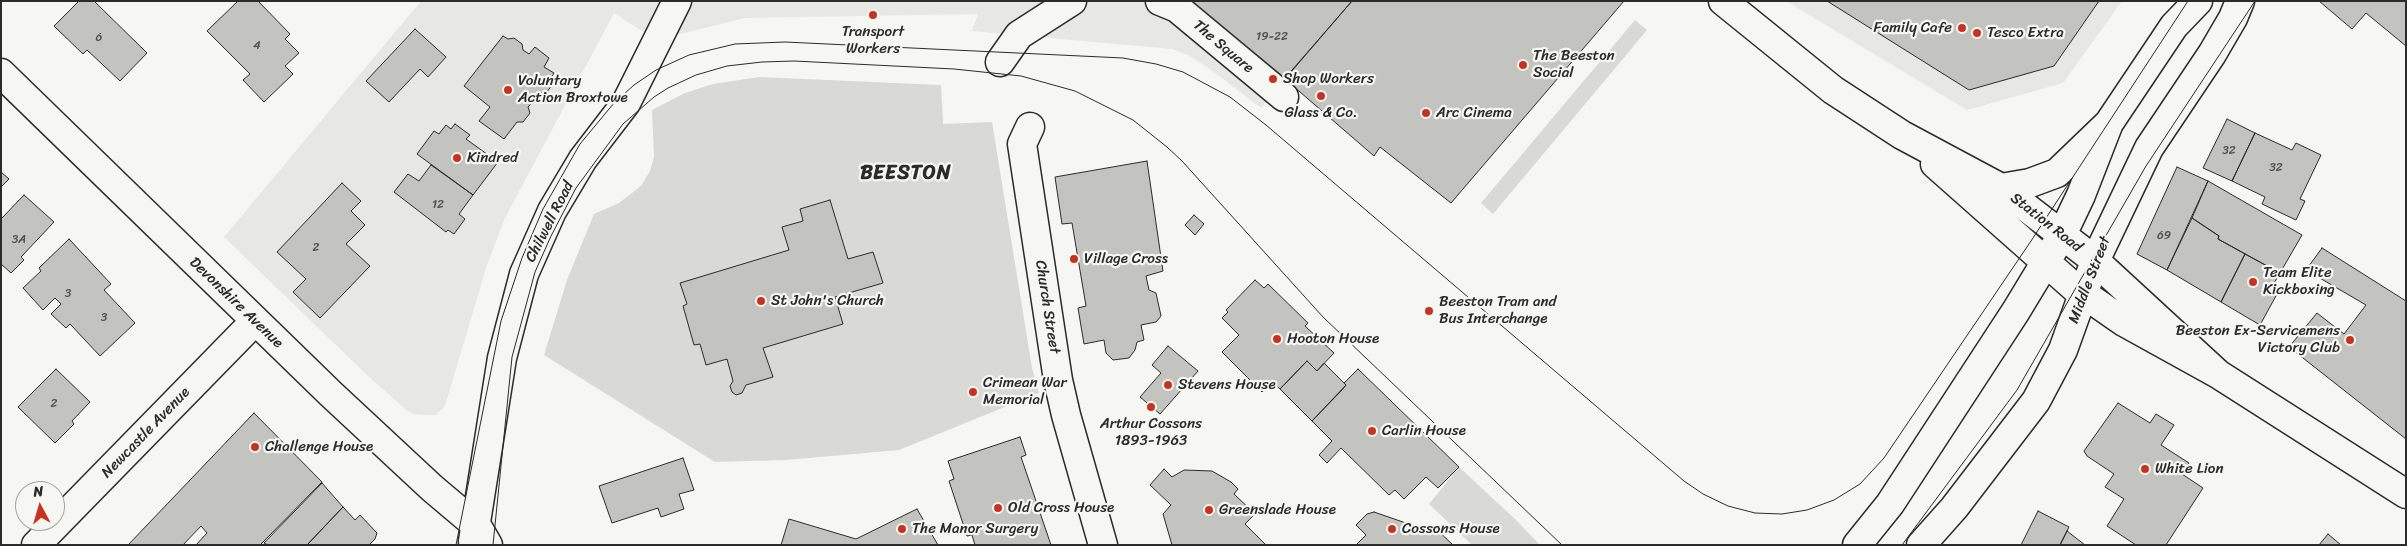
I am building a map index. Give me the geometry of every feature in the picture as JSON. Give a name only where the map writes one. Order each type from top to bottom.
[{"type":"main road","name":"Chilwell Road","points":[[479,540],[502,358],[524,274],[542,231],[565,188],[583,159],[626,103],[677,1]]},
{"type":"main road","points":[[1000,62],[1019,35],[1072,1]]},
{"type":"main road","name":"The Square","points":[[1160,1],[1177,8],[1284,97]]},
{"type":"main road","name":"Station Road","points":[[1722,1],[1833,90],[1902,135],[2001,188],[2095,261],[2218,374]]},
{"type":"main road","points":[[2001,188],[2030,183],[2057,173],[2109,123],[2174,26],[2198,1]]},
{"type":"main road","name":"Middle Street","points":[[1921,545],[1954,508],[2036,401],[2063,350],[2095,261],[2149,148],[2212,54],[2233,18],[2240,1]]},
{"type":"main road","name":"Devonshire Avenue","points":[[1,73],[255,321],[413,470],[479,540]]},
{"type":"main road","points":[[1857,545],[1890,504],[2016,311],[2062,235],[2081,195],[2109,123]]},
{"type":"main road","name":"Church Street","points":[[1030,127],[1022,144],[1058,380],[1071,434],[1103,545]]},
{"type":"main road","name":"Station Road","points":[[1902,135],[2044,263],[2084,294],[2124,322],[2218,374],[2406,494]]},
{"type":"main road","name":"Newcastle Avenue","points":[[36,545],[255,321]]},
{"type":"shaded area","points":[[421,1],[1352,1],[1261,108],[1190,56],[1172,49],[972,31],[978,14],[745,18],[656,40],[614,13],[505,218],[486,268],[445,406],[436,415],[424,415],[414,414],[405,409],[224,237]]},
{"type":"shaded area","name":"Tesco Extra","points":[[1786,1],[2122,1],[2063,83],[1967,110]]},
{"type":"shaded area","points":[[1635,20],[1647,30],[1493,214],[1481,203]]},
{"type":"shaded area","points":[[759,77],[941,85],[943,124],[992,122],[1032,368],[1039,393],[899,450],[786,460],[715,462],[544,355],[567,280],[594,214],[619,203],[641,186],[650,171],[654,157],[652,110],[685,93],[713,84]]},
{"type":"shaded area","points":[[1459,467],[1540,545],[1472,545],[1429,504]]},
{"type":"building","points":[[79,1],[94,1],[147,53],[120,81],[87,50],[83,54],[54,26]]},
{"type":"building","points":[[238,1],[258,1],[290,34],[285,39],[299,53],[285,66],[293,74],[264,102],[243,80],[250,74],[207,31]]},
{"type":"building","points":[[1182,1],[1352,1],[1279,85]]},
{"type":"building","name":"Arc Cinema","points":[[1352,1],[1624,1],[1451,203],[1380,147],[1374,156],[1285,79]]},
{"type":"building","name":"Tesco Extra","points":[[1827,1],[2099,1],[2054,66],[1969,90]]},
{"type":"building","points":[[2319,1],[2406,1],[2406,46],[2366,13],[2352,29]]},
{"type":"building","points":[[415,29],[446,57],[428,77],[420,69],[389,102],[366,81]]},
{"type":"building","name":"Voluntary Action Broxtowe","points":[[503,36],[508,39],[514,38],[522,44],[523,50],[529,54],[535,47],[549,58],[544,67],[554,73],[551,78],[553,84],[546,93],[540,93],[528,107],[530,113],[523,122],[517,122],[504,139],[479,121],[490,107],[464,86]]},
{"type":"building","points":[[2227,119],[2255,133],[2232,181],[2203,168]]},
{"type":"building","name":"Kindred","points":[[455,124],[470,135],[466,139],[498,162],[473,195],[417,154],[434,131],[439,134],[446,125],[451,129]]},
{"type":"building","points":[[2255,133],[2292,150],[2296,143],[2321,155],[2300,199],[2305,201],[2296,220],[2262,204],[2265,197],[2232,181]]},
{"type":"building","points":[[1147,161],[1163,271],[1146,276],[1149,290],[1156,293],[1161,316],[1156,322],[1141,325],[1144,340],[1137,342],[1135,350],[1129,358],[1113,360],[1106,353],[1104,340],[1084,344],[1078,308],[1086,306],[1072,223],[1062,224],[1055,177]]},
{"type":"building","points":[[431,165],[473,195],[459,214],[465,219],[454,234],[448,230],[446,232],[394,192],[408,174],[419,181]]},
{"type":"building","points":[[2177,167],[2208,181],[2167,270],[2137,254]]},
{"type":"building","points":[[1,172],[9,179],[1,187]]},
{"type":"building","points":[[2208,181],[2302,235],[2280,273],[2218,239],[2219,236],[2192,218]]},
{"type":"building","points":[[342,183],[361,201],[351,211],[365,225],[346,244],[370,266],[320,318],[293,292],[306,279],[277,252]]},
{"type":"building","points":[[24,195],[54,222],[21,257],[24,260],[11,273],[1,264],[1,219]]},
{"type":"building","name":"St John's Church","points":[[830,200],[848,259],[873,252],[883,283],[835,297],[843,324],[763,348],[773,377],[746,385],[742,393],[736,395],[732,392],[730,386],[733,381],[727,359],[706,365],[700,344],[694,345],[683,306],[687,304],[680,283],[789,250],[782,227],[803,221],[800,209]]},
{"type":"building","points":[[1194,215],[1204,224],[1195,235],[1185,225]]},
{"type":"building","points":[[2192,218],[2219,236],[2218,239],[2245,254],[2221,302],[2167,270]]},
{"type":"building","points":[[69,239],[111,284],[104,290],[135,323],[100,356],[70,324],[66,328],[51,314],[61,304],[55,298],[43,310],[23,288],[41,271],[39,268]]},
{"type":"building","name":"Beeston Ex-Servicemens Victory Club","points":[[2322,248],[2406,301],[2406,439],[2289,347],[2317,313],[2344,334],[2366,305],[2306,270]]},
{"type":"building","name":"Team Elite Kickboxing","points":[[2245,254],[2280,273],[2270,290],[2277,294],[2260,325],[2221,302]]},
{"type":"building","name":"Hooton House","points":[[1255,280],[1264,288],[1268,284],[1308,323],[1305,326],[1334,353],[1317,371],[1307,361],[1280,389],[1272,382],[1262,392],[1222,352],[1239,335],[1222,318],[1228,312],[1226,310]]},
{"type":"building","name":"Stevens House","points":[[1168,346],[1198,371],[1160,414],[1140,397],[1161,373],[1152,365]]},
{"type":"building","points":[[1307,361],[1317,371],[1324,363],[1346,385],[1312,421],[1280,389]]},
{"type":"building","points":[[56,369],[90,402],[72,421],[74,424],[55,443],[18,407]]},
{"type":"building","name":"Carlin House","points":[[1358,369],[1459,467],[1438,488],[1426,477],[1404,499],[1395,490],[1389,495],[1341,448],[1327,463],[1319,455],[1332,441],[1312,421],[1342,390],[1346,385],[1344,383]]},
{"type":"building","name":"White Lion","points":[[2118,403],[2150,423],[2156,414],[2174,425],[2161,445],[2189,463],[2182,474],[2203,488],[2166,545],[2136,545],[2107,526],[2124,499],[2105,487],[2114,474],[2087,456],[2084,451]]},
{"type":"building","name":"Challenge House","points":[[254,413],[322,482],[260,545],[196,545],[207,533],[201,526],[183,545],[128,545]]},
{"type":"building","name":"Old Cross House","points":[[1020,437],[1026,455],[1021,457],[1051,545],[975,545],[972,535],[967,536],[949,481],[954,479],[948,461]]},
{"type":"building","points":[[683,458],[694,490],[679,494],[684,509],[661,517],[658,508],[612,523],[599,486]]},
{"type":"building","name":"Greenslade House","points":[[1164,469],[1172,477],[1184,470],[1212,471],[1231,482],[1238,489],[1234,494],[1255,514],[1245,524],[1266,545],[1172,545],[1163,514],[1171,505],[1150,485]]},
{"type":"building","points":[[322,483],[343,507],[307,545],[268,545],[264,543]]},
{"type":"building","points":[[343,507],[355,520],[360,515],[377,533],[375,539],[369,545],[307,545]]},
{"type":"building","name":"The Manor Surgery","points":[[917,509],[938,545],[781,545],[789,519],[856,539]]},
{"type":"building","points":[[2038,511],[2069,527],[2060,545],[2021,545]]},
{"type":"building","name":"Cossons House","points":[[1374,512],[1429,531],[1434,527],[1453,545],[1356,545],[1366,535],[1356,525],[1367,514]]},
{"type":"building","points":[[2067,531],[2085,545],[2060,545]]},
{"type":"building","points":[[2328,534],[2341,545],[2319,545]]},
{"type":"tram line","points":[[456,545],[501,321],[522,258],[543,209],[580,144],[614,103],[634,85],[656,70],[689,55],[735,44],[785,42],[1123,58],[1156,64],[1183,72],[1230,97],[1266,125],[1684,481],[1703,494],[1728,506],[1755,513],[1782,514],[1807,510],[1834,500],[1860,484],[1884,458],[2031,241],[2188,1]]},
{"type":"tram line","points":[[1902,545],[2017,390],[2146,166],[2255,1]]},
{"type":"tram line","points":[[493,545],[512,357],[535,272],[576,188],[623,124],[654,97],[668,88],[696,75],[727,66],[794,61],[954,69],[1021,76],[1075,91],[1133,120],[1182,161],[1323,317],[1562,545]]},
{"type":"place","name":"Transport Workers","points":[[873,15]]},
{"type":"place","name":"Family Cafe","points":[[1962,28]]},
{"type":"place","name":"Tesco Extra","points":[[1977,33]]},
{"type":"place","name":"The Beeston Social","points":[[1523,65]]},
{"type":"place","name":"Shop Workers","points":[[1273,79]]},
{"type":"place","name":"Voluntary Action Broxtowe","points":[[508,90]]},
{"type":"place","name":"Glass & Co.","points":[[1321,96]]},
{"type":"place","name":"Arc Cinema","points":[[1426,113]]},
{"type":"place","name":"Kindred","points":[[457,158]]},
{"type":"place","name":"Village Cross","points":[[1074,259]]},
{"type":"place","name":"Team Elite Kickboxing","points":[[2253,282]]},
{"type":"place","name":"St John's Church","points":[[761,301]]},
{"type":"place","name":"Beeston Tram and Bus Interchange","points":[[1429,311]]},
{"type":"place","name":"Hooton House","points":[[1277,339]]},
{"type":"place","name":"Beeston Ex-Servicemens Victory Club","points":[[2350,340]]},
{"type":"place","name":"Stevens House","points":[[1168,385]]},
{"type":"place","name":"Crimean War Memorial","points":[[973,392]]},
{"type":"place","name":"Arthur Cossons 1893-1963","points":[[1151,407]]},
{"type":"place","name":"Carlin House","points":[[1372,431]]},
{"type":"place","name":"Challenge House","points":[[255,447]]},
{"type":"place","name":"White Lion","points":[[2145,469]]},
{"type":"place","name":"Old Cross House","points":[[998,508]]},
{"type":"place","name":"Greenslade House","points":[[1209,510]]},
{"type":"place","name":"The Manor Surgery","points":[[902,529]]},
{"type":"place","name":"Cossons House","points":[[1392,529]]},
{"type":"district","name":"BEESTON","points":[[906,174]]}]
